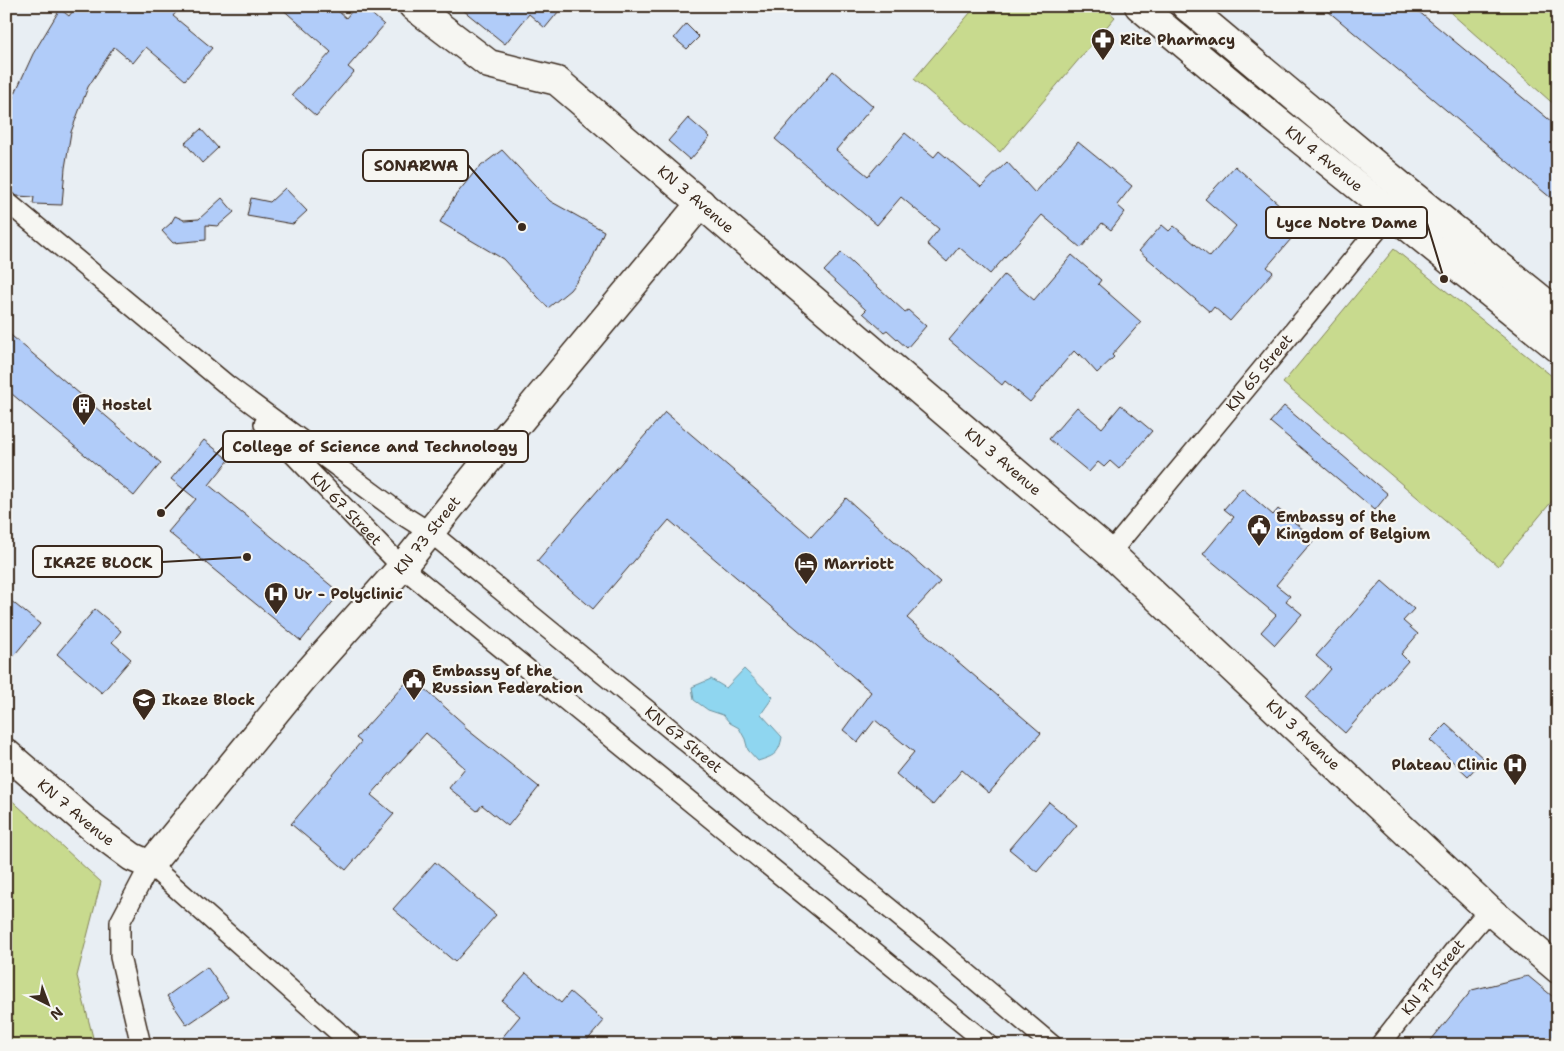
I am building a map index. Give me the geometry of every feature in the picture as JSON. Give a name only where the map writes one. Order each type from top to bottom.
[{"type":"street","name":"KN 3 Avenue","points":[[414,6],[489,64],[557,81],[1110,553],[1489,910],[1558,969]]},
{"type":"street","name":"KN 4 Avenue","points":[[1139,6],[1391,214],[1558,348]]},
{"type":"street","name":"KN 4 Avenue","points":[[1186,6],[1408,192],[1558,313]]},
{"type":"street","points":[[1244,94],[1264,72]]},
{"type":"street","name":"KN 65 Street","points":[[1110,553],[1408,192]]},
{"type":"street","points":[[6,201],[227,385]]},
{"type":"street","name":"KN 73 Street","points":[[150,865],[304,677],[431,533],[504,440],[701,203]]},
{"type":"street","name":"KN 67 Street","points":[[227,385],[404,516],[431,533],[928,940],[1052,1045]]},
{"type":"street","name":"KN 67 Street","points":[[227,385],[402,567],[989,1045]]},
{"type":"street","name":"KN 7 Avenue","points":[[6,753],[93,828],[132,858],[150,865]]},
{"type":"street","points":[[141,1045],[120,957],[120,922],[150,865],[353,1045]]},
{"type":"street","name":"KN 71 Street","points":[[1380,1045],[1456,948],[1489,910]]},
{"type":"green space","points":[[976,6],[1102,6],[1115,17],[1000,152],[914,79]]},
{"type":"green space","points":[[1443,6],[1558,6],[1558,108]]},
{"type":"green space","points":[[1394,249],[1558,381],[1558,494],[1498,566],[1283,383]]},
{"type":"green space","points":[[6,795],[101,882],[77,976],[95,1045],[6,1045]]},
{"type":"water","points":[[744,669],[773,697],[761,714],[782,737],[775,754],[758,761],[748,750],[739,728],[730,723],[723,715],[708,710],[694,700],[692,687],[711,679],[726,688]]},
{"type":"building","points":[[77,6],[181,6],[173,16],[212,48],[185,80],[146,47],[133,63],[114,47],[88,87],[71,132],[65,168],[62,205],[33,204],[34,197],[17,196],[9,190],[10,173],[6,173],[6,130],[11,102],[33,54],[60,9],[69,16]]},
{"type":"building","points":[[279,6],[332,6],[346,18],[356,6],[363,6],[384,25],[348,67],[354,72],[316,116],[292,95],[331,52]]},
{"type":"building","points":[[458,6],[563,6],[545,28],[529,14],[505,44]]},
{"type":"building","points":[[1322,6],[1412,6],[1558,127],[1558,204]]},
{"type":"building","points":[[686,24],[699,37],[687,49],[674,38]]},
{"type":"building","points":[[833,71],[873,106],[836,150],[868,176],[905,133],[934,157],[939,151],[981,187],[1007,162],[1035,193],[1078,142],[1132,186],[1117,205],[1125,212],[1111,230],[1102,223],[1081,248],[1042,215],[990,274],[959,247],[947,262],[927,244],[939,229],[901,197],[877,225],[775,139]]},
{"type":"building","points":[[688,118],[710,137],[690,160],[668,141]]},
{"type":"building","points":[[201,129],[218,148],[202,163],[185,143]]},
{"type":"building","points":[[502,150],[550,201],[604,231],[590,264],[570,290],[548,308],[503,259],[440,222],[455,196],[477,169]]},
{"type":"building","points":[[1235,166],[1303,225],[1267,267],[1273,272],[1230,321],[1214,307],[1210,312],[1139,251],[1162,225],[1169,231],[1174,226],[1210,257],[1236,226],[1205,199]]},
{"type":"building","points":[[285,188],[307,211],[293,224],[247,216],[251,198],[270,202]]},
{"type":"building","points":[[222,198],[234,212],[218,226],[206,225],[206,240],[173,243],[162,231],[171,223],[175,216],[184,220],[199,219]]},
{"type":"building","points":[[841,253],[905,312],[908,310],[926,326],[907,348],[887,330],[884,332],[863,313],[866,310],[824,271]]},
{"type":"building","points":[[1072,255],[1101,280],[1098,284],[1141,322],[1112,355],[1114,357],[1097,373],[1080,354],[1079,356],[1074,351],[1030,402],[1005,381],[1002,385],[949,340],[1004,275],[1034,300]]},
{"type":"building","name":"Hostel","points":[[6,331],[161,463],[134,496],[6,389]]},
{"type":"building","points":[[1121,405],[1152,431],[1119,469],[1110,461],[1104,467],[1098,462],[1089,472],[1049,439],[1077,407],[1102,428]]},
{"type":"building","points":[[1284,406],[1388,494],[1375,510],[1270,422]]},
{"type":"building","name":"Marriott","points":[[665,412],[811,537],[846,498],[940,582],[907,618],[1041,733],[989,793],[962,770],[933,805],[896,774],[914,752],[875,720],[858,742],[843,730],[871,692],[669,520],[593,609],[537,561]]},
{"type":"building","points":[[204,440],[229,460],[209,485],[340,593],[301,641],[168,532],[196,499],[171,479]]},
{"type":"building","name":"Embassy of the Kingdom of Belgium","points":[[1242,488],[1273,515],[1278,509],[1315,539],[1276,585],[1290,596],[1286,601],[1302,614],[1275,645],[1261,632],[1276,615],[1203,554],[1234,517],[1224,509]]},
{"type":"building","points":[[1382,581],[1414,609],[1403,621],[1418,634],[1401,654],[1408,661],[1345,733],[1306,698],[1331,669],[1316,656]]},
{"type":"building","points":[[6,597],[40,624],[6,665]]},
{"type":"building","points":[[95,609],[121,631],[112,642],[131,659],[102,693],[57,654]]},
{"type":"building","points":[[411,677],[465,725],[464,727],[539,787],[508,826],[482,805],[477,811],[449,788],[465,768],[426,733],[371,795],[394,814],[346,870],[291,824],[361,742],[356,738]]},
{"type":"building","points":[[1446,724],[1484,759],[1468,776],[1430,740]]},
{"type":"building","points":[[1049,802],[1077,825],[1037,872],[1009,849]]},
{"type":"building","points":[[435,862],[496,915],[455,962],[393,909]]},
{"type":"building","points":[[207,967],[228,997],[187,1025],[167,996]]},
{"type":"building","points":[[526,973],[561,1003],[570,992],[604,1021],[583,1045],[496,1045],[520,1016],[502,1001]]},
{"type":"building","points":[[1528,976],[1558,1001],[1558,1045],[1427,1045],[1472,990]]},
{"type":"place","name":"Rite Pharmacy","points":[[1103,61]]},
{"type":"place","name":"SONARWA","points":[[522,227]]},
{"type":"place","name":"Lyce Notre Dame","points":[[1444,279]]},
{"type":"place","name":"Hostel","points":[[84,426]]},
{"type":"place","name":"College of Science and Technology","points":[[161,513]]},
{"type":"place","name":"Embassy of the Kingdom of Belgium","points":[[1259,547]]},
{"type":"place","name":"IKAZE BLOCK","points":[[247,557]]},
{"type":"place","name":"Marriott","points":[[806,585]]},
{"type":"place","name":"Ur - Polyclinic","points":[[276,615]]},
{"type":"place","name":"Embassy of the Russian Federation","points":[[414,701]]},
{"type":"place","name":"Ikaze Block","points":[[144,721]]},
{"type":"place","name":"Plateau Clinic","points":[[1515,786]]}]
